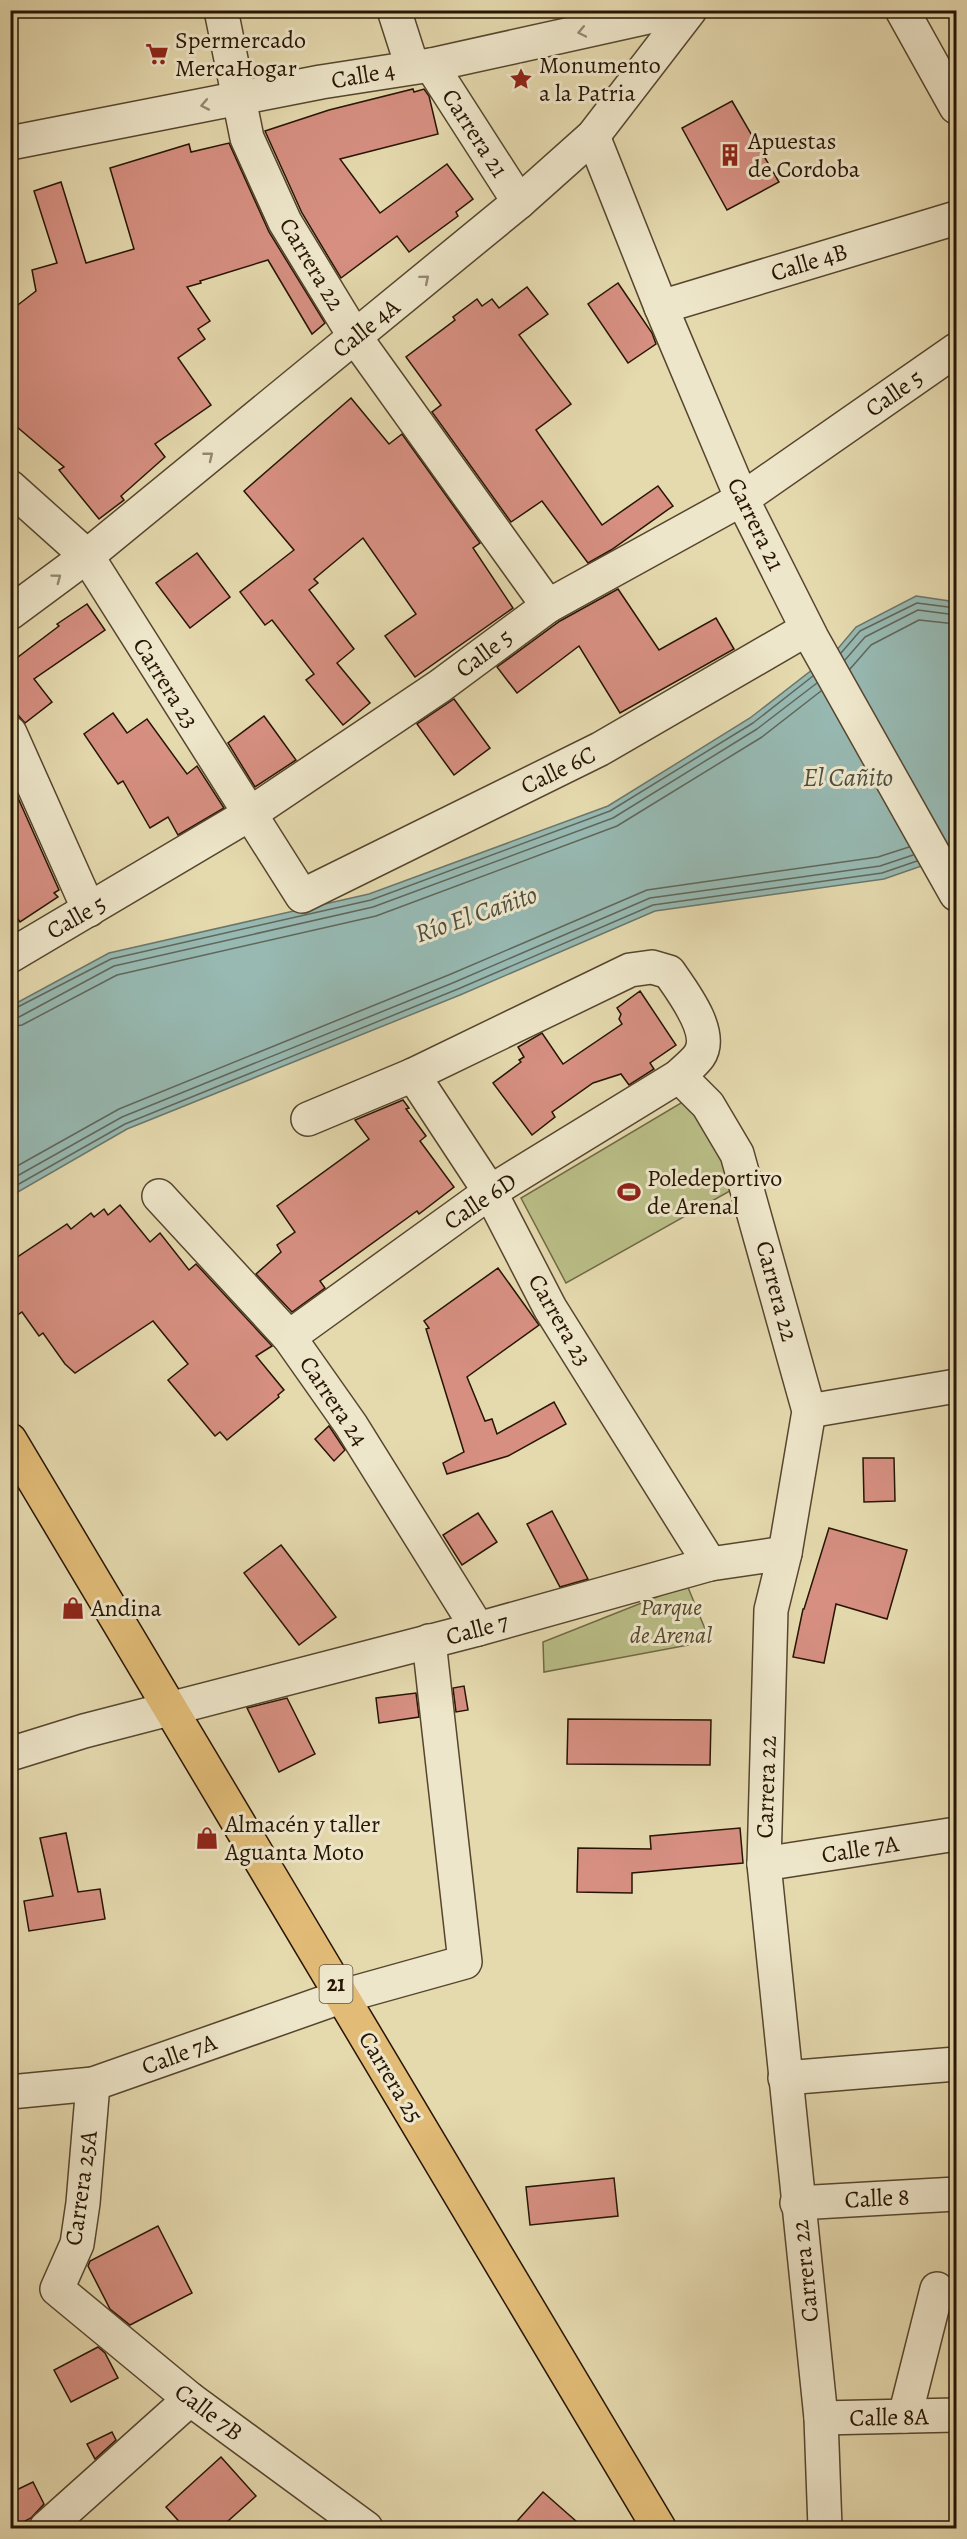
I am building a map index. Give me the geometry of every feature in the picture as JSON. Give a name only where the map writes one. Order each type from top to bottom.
[{"type":"main road","name":"Carrera 25","points":[[10,1440],[659,2529]]},
{"type":"street","name":"Carrera 22","points":[[221,10],[247,138],[285,222],[355,337],[548,606]]},
{"type":"street","name":"Carrera 21","points":[[394,10],[422,65],[519,202]]},
{"type":"street","name":"Calle 4","points":[[10,143],[422,65],[680,10]]},
{"type":"street","name":"Calle 4A","points":[[10,613],[87,556],[519,202],[593,136],[690,10]]},
{"type":"street","points":[[902,10],[957,107]]},
{"type":"street","name":"Carrera 21","points":[[593,136],[661,307],[742,499],[810,634],[956,893]]},
{"type":"street","name":"Calle 4B","points":[[661,307],[957,218]]},
{"type":"street","name":"Calle 5","points":[[10,956],[248,814],[440,686],[548,606],[742,499],[957,350]]},
{"type":"street","name":"Carrera 23","points":[[10,487],[87,556],[248,814],[302,896]]},
{"type":"street","name":"Calle 6C","points":[[302,896],[600,749],[810,634]]},
{"type":"street","points":[[10,733],[89,910]]},
{"type":"street","name":"Calle 6D","points":[[289,1337],[490,1191],[679,1076],[700,1055],[703,1032],[695,1013],[669,972],[652,967],[630,970],[413,1075]]},
{"type":"street","points":[[308,1119],[413,1075]]},
{"type":"street","name":"Carrera 23","points":[[413,1075],[490,1191],[550,1308],[710,1564]]},
{"type":"street","name":"Carrera 22","points":[[679,1076],[708,1105],[737,1154],[809,1411],[785,1553],[771,1610],[764,1864],[820,2418],[825,2529]]},
{"type":"street","name":"Carrera 24","points":[[159,1196],[289,1337],[351,1425],[478,1629]]},
{"type":"street","points":[[809,1411],[957,1386]]},
{"type":"street","name":"Calle 7","points":[[10,1754],[84,1731],[478,1629],[710,1564],[785,1553]]},
{"type":"street","name":"Calle 7A","points":[[10,2092],[93,2084],[343,1996],[465,1962],[429,1641]]},
{"type":"street","name":"Calle 7A","points":[[764,1864],[957,1834]]},
{"type":"street","points":[[785,2078],[957,2064]]},
{"type":"street","name":"Carrera 25A","points":[[57,2289],[76,2244],[83,2203],[93,2084]]},
{"type":"street","name":"Calle 8","points":[[797,2203],[957,2194]]},
{"type":"street","name":"Calle 7B","points":[[57,2289],[190,2399],[366,2529]]},
{"type":"street","points":[[905,2416],[938,2289]]},
{"type":"street","points":[[48,2528],[190,2399]]},
{"type":"street","name":"Calle 8A","points":[[820,2418],[957,2415]]},
{"type":"green space","name":"Poledeportivo de Arenal","points":[[686,1100],[737,1187],[566,1283],[521,1198]]},
{"type":"green space","name":"Parque de Arenal","points":[[687,1585],[710,1641],[544,1672],[543,1642]]},
{"type":"water","name":"El Cañito","points":[[916,596],[956,602],[956,854],[884,879],[655,911],[460,995],[127,1129],[11,1196],[11,1006],[109,953],[369,894],[608,806],[750,718],[835,652],[856,627]]},
{"type":"building","points":[[413,89],[414,92],[424,89],[429,96],[438,134],[340,159],[380,213],[447,164],[473,199],[456,212],[458,216],[409,252],[397,236],[341,278],[302,213],[265,131],[329,110]]},
{"type":"building","name":"Apuestas de Cordoba","points":[[732,101],[779,182],[727,210],[682,128]]},
{"type":"building","points":[[229,143],[269,232],[325,323],[312,334],[268,260],[187,287],[210,321],[198,329],[205,339],[178,358],[211,405],[155,444],[165,457],[121,496],[124,500],[99,519],[59,470],[64,467],[10,421],[10,311],[36,291],[32,270],[57,263],[34,191],[61,182],[86,263],[134,249],[110,168],[189,144],[191,152]]},
{"type":"building","points":[[618,283],[652,333],[656,344],[628,363],[588,304]]},
{"type":"building","points":[[527,287],[548,314],[519,335],[571,404],[536,430],[602,525],[658,486],[673,506],[611,550],[588,563],[542,501],[511,522],[432,412],[441,405],[406,357],[455,320],[453,317],[477,299],[482,306],[492,299],[499,308]]},
{"type":"building","points":[[351,398],[389,444],[402,434],[480,543],[473,548],[513,608],[415,677],[385,636],[416,614],[363,538],[314,579],[318,583],[309,590],[354,649],[337,663],[370,703],[343,725],[306,680],[314,674],[272,620],[265,625],[240,592],[294,550],[244,491]]},
{"type":"building","points":[[197,553],[230,597],[190,628],[156,583]]},
{"type":"building","points":[[618,589],[659,650],[716,618],[734,649],[620,713],[579,646],[517,693],[497,667],[560,621]]},
{"type":"building","points":[[87,604],[105,630],[34,679],[52,702],[25,723],[10,706],[10,648],[18,657],[59,626],[57,624]]},
{"type":"building","points":[[454,699],[490,748],[454,775],[417,724]]},
{"type":"building","points":[[113,713],[127,733],[147,719],[187,774],[197,766],[224,808],[178,835],[168,817],[150,828],[123,781],[118,784],[84,734]]},
{"type":"building","points":[[264,716],[296,760],[255,787],[228,743]]},
{"type":"building","points":[[10,780],[59,890],[54,893],[58,897],[20,922],[10,907]]},
{"type":"building","points":[[640,991],[676,1045],[650,1063],[654,1069],[629,1085],[621,1074],[593,1083],[552,1112],[555,1117],[532,1135],[493,1083],[521,1062],[519,1060],[524,1057],[518,1047],[542,1033],[563,1064],[622,1024],[619,1019],[621,1014],[617,1008]]},
{"type":"building","points":[[403,1100],[409,1108],[406,1109],[426,1136],[420,1141],[454,1187],[419,1214],[417,1211],[320,1281],[325,1288],[292,1312],[256,1274],[281,1252],[277,1245],[295,1232],[277,1206],[369,1139],[355,1120]]},
{"type":"building","points":[[120,1205],[150,1242],[160,1233],[189,1270],[196,1264],[272,1346],[256,1356],[284,1390],[278,1395],[279,1397],[227,1440],[220,1432],[215,1436],[168,1380],[188,1364],[153,1321],[75,1373],[65,1364],[43,1333],[39,1336],[22,1312],[10,1320],[10,1262],[67,1224],[71,1229],[91,1213],[94,1217],[104,1209],[108,1215]]},
{"type":"building","points":[[498,1268],[539,1325],[467,1377],[485,1421],[492,1419],[497,1434],[554,1402],[566,1424],[508,1456],[447,1474],[443,1463],[464,1452],[426,1329],[429,1328],[424,1321]]},
{"type":"building","points":[[329,1426],[345,1450],[334,1461],[315,1439]]},
{"type":"building","points":[[863,1458],[894,1458],[895,1501],[864,1502]]},
{"type":"building","points":[[552,1511],[588,1579],[560,1587],[527,1524]]},
{"type":"building","points":[[478,1513],[497,1542],[462,1565],[443,1535]]},
{"type":"building","points":[[829,1528],[907,1550],[887,1619],[836,1604],[824,1663],[793,1657],[803,1609]]},
{"type":"building","points":[[281,1545],[336,1617],[299,1645],[244,1573]]},
{"type":"building","points":[[464,1686],[468,1710],[456,1712],[453,1688]]},
{"type":"building","points":[[416,1693],[419,1717],[379,1723],[376,1698]]},
{"type":"building","points":[[287,1698],[315,1754],[279,1772],[247,1708]]},
{"type":"building","points":[[568,1719],[711,1720],[710,1765],[567,1764]]},
{"type":"building","points":[[740,1828],[743,1863],[632,1873],[632,1893],[577,1892],[578,1848],[651,1849],[650,1836]]},
{"type":"building","points":[[66,1833],[78,1892],[100,1889],[105,1919],[29,1931],[24,1901],[53,1896],[40,1838]]},
{"type":"building","points":[[614,2178],[618,2216],[530,2225],[526,2187]]},
{"type":"building","points":[[158,2226],[192,2293],[130,2325],[110,2309],[88,2266],[90,2261]]},
{"type":"building","points":[[98,2347],[105,2353],[118,2378],[71,2402],[54,2370]]},
{"type":"building","points":[[112,2432],[116,2440],[95,2459],[87,2444]]},
{"type":"building","points":[[221,2457],[256,2496],[219,2529],[186,2529],[166,2507]]},
{"type":"building","points":[[33,2482],[44,2504],[31,2518],[10,2529],[10,2493]]},
{"type":"building","points":[[543,2492],[585,2529],[510,2529]]},
{"type":"place","name":"Spermercado MercaHogar","points":[[157,54]]},
{"type":"place","name":"Monumento a la Patria","points":[[521,79]]},
{"type":"place","name":"Apuestas de Cordoba","points":[[730,155]]},
{"type":"place","name":"Poledeportivo de Arenal","points":[[629,1192]]},
{"type":"place","name":"Andina","points":[[73,1608]]},
{"type":"place","name":"Almacén y taller Aguanta Moto","points":[[207,1838]]},
{"type":"water label","name":"Río El Cañito","points":[[476,914]]}]
